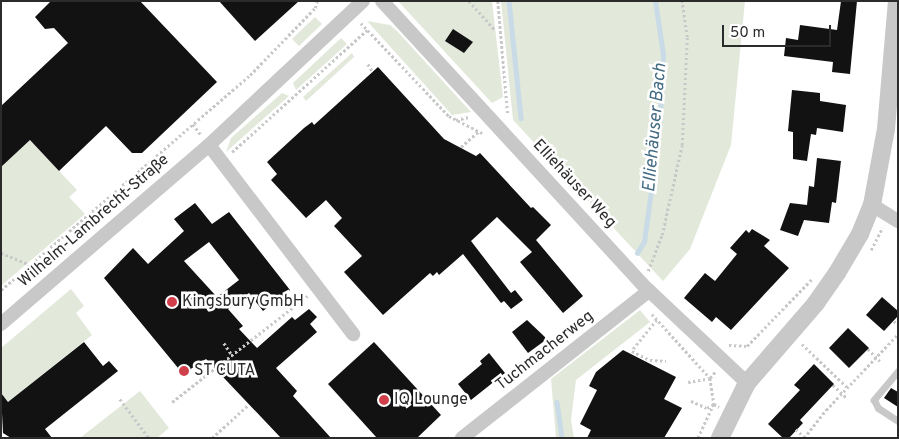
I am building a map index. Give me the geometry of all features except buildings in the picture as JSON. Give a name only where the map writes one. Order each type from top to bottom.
[{"type":"street","name":"Wilhelm-Lambrecht-Straße","points":[[1,324],[209,145],[362,1]]},
{"type":"street","name":"Elliehäuser Weg","points":[[382,1],[649,291],[747,384]]},
{"type":"street","points":[[720,438],[747,384],[816,303],[837,273],[860,234],[872,205],[886,129],[897,1]]},
{"type":"street","points":[[209,145],[352,334]]},
{"type":"street","points":[[872,205],[898,221]]},
{"type":"street","name":"Tuchmacherweg","points":[[462,438],[649,291]]},
{"type":"lane","points":[[898,371],[874,400],[878,408],[898,421]]},
{"type":"path","points":[[1,290],[250,75],[315,8],[317,1]]},
{"type":"path","points":[[469,1],[494,29]]},
{"type":"path","points":[[498,1],[508,123]]},
{"type":"path","points":[[648,272],[662,235],[682,145],[687,37],[682,1]]},
{"type":"path","points":[[351,12],[456,120]]},
{"type":"path","points":[[222,162],[368,30]]},
{"type":"path","points":[[368,64],[373,72]]},
{"type":"path","points":[[461,147],[479,131]]},
{"type":"path","points":[[1,253],[31,265]]},
{"type":"path","points":[[738,347],[747,346],[767,329],[818,271]]},
{"type":"path","points":[[172,402],[318,288]]},
{"type":"path","points":[[657,320],[632,351],[650,360],[666,361]]},
{"type":"path","points":[[894,321],[898,325]]},
{"type":"path","points":[[796,430],[805,438],[841,393],[898,334]]},
{"type":"path","points":[[797,340],[847,387]]},
{"type":"path","points":[[224,342],[232,355]]},
{"type":"path","points":[[868,349],[880,361]]},
{"type":"path","points":[[688,382],[710,378],[714,404],[698,438]]},
{"type":"path","points":[[833,385],[846,397]]},
{"type":"path","points":[[120,399],[149,438]]},
{"type":"path","points":[[691,401],[707,408],[714,404]]},
{"type":"path","points":[[212,438],[248,405]]},
{"type":"shaded area","points":[[398,1],[492,1],[503,97],[492,103]]},
{"type":"shaded area","points":[[501,1],[745,1],[731,145],[690,249],[663,281],[513,120]]},
{"type":"shaded area","points":[[315,17],[322,24],[299,46],[292,39]]},
{"type":"shaded area","points":[[367,21],[390,25],[397,31],[471,112],[452,115]]},
{"type":"shaded area","points":[[341,38],[347,44],[296,90],[293,83]]},
{"type":"shaded area","points":[[352,53],[354,57],[306,101],[303,97]]},
{"type":"shaded area","points":[[282,93],[289,96],[226,152],[231,138]]},
{"type":"shaded area","points":[[30,140],[77,190],[69,197],[85,214],[1,286],[1,167]]},
{"type":"shaded area","points":[[71,289],[84,306],[76,313],[92,335],[8,402],[5,397],[1,400],[1,348]]},
{"type":"shaded area","points":[[640,310],[650,322],[576,380],[571,420],[574,438],[556,438],[551,379]]},
{"type":"shaded area","points":[[140,391],[169,428],[157,438],[80,438]]},
{"type":"waterway","points":[[509,1],[521,118]]},
{"type":"waterway","name":"Elliehäuser Bach","points":[[637,253],[644,242],[659,133],[663,55],[655,1]]},
{"type":"waterway","name":"Elliehäuser Bach","points":[[557,402],[562,438]]},
{"type":"place","name":"Kingsbury GmbH","points":[[172,302]]},
{"type":"place","name":"ST CUTA","points":[[184,371]]},
{"type":"place","name":"IQ Lounge","points":[[384,400]]}]
